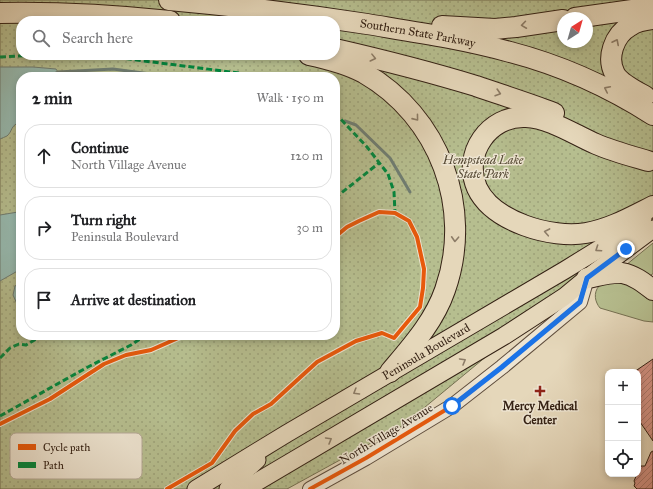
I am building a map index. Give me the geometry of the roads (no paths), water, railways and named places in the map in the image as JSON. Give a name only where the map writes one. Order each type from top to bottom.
[{"type":"highway","name":"Southern State Parkway","points":[[169,0],[307,16]]},
{"type":"highway","points":[[593,15],[653,7]]},
{"type":"highway","points":[[268,11],[341,10],[439,25],[482,28],[505,28],[557,21]]},
{"type":"highway","points":[[0,13],[59,13],[108,16]]},
{"type":"highway","points":[[653,19],[641,21],[624,30],[616,40],[613,47],[611,63],[618,79],[653,102]]},
{"type":"highway","name":"Southern State Parkway","points":[[340,20],[464,41],[534,59],[613,92],[653,115]]},
{"type":"highway","points":[[340,50],[426,72],[531,104],[566,118],[599,134],[650,163]]},
{"type":"highway","points":[[328,60],[340,63],[363,73],[400,100],[419,121],[432,141],[443,164],[451,190],[455,238],[453,261],[448,281],[440,302],[429,322],[390,372]]},
{"type":"highway","points":[[650,163],[598,145],[544,120],[525,117],[508,119],[497,124],[488,131],[481,139],[476,149],[474,168],[475,181],[480,194],[490,205],[511,220],[541,231],[565,234],[586,233],[600,230],[653,206]]},
{"type":"highway","points":[[580,290],[609,274],[624,273],[633,276],[653,290]]},
{"type":"main road","name":"Peninsula Boulevard","points":[[196,489],[390,372],[548,281],[594,252],[653,211]]},
{"type":"main road","points":[[245,489],[498,340],[547,308],[580,290],[653,228]]},
{"type":"main road","points":[[548,281],[554,280],[564,282],[580,290]]},
{"type":"main road","points":[[228,489],[286,434]]},
{"type":"main road","points":[[256,489],[295,460]]},
{"type":"main road","points":[[205,489],[216,476]]},
{"type":"street","name":"North Village Avenue","points":[[310,489],[366,458],[452,406],[502,367],[580,290]]},
{"type":"water","points":[[0,67],[56,69],[58,72],[16,72],[16,124],[7,136],[0,139]]},
{"type":"water","points":[[16,212],[16,272],[0,281],[0,215]]},
{"type":"water","points":[[16,285],[16,302],[13,295]]},
{"type":"waterway","points":[[58,72],[113,69],[136,72]]},
{"type":"waterway","points":[[345,121],[356,125],[390,158],[410,192]]},
{"type":"place","name":"Mercy Medical Center","points":[[540,391]]},
{"type":"park label","name":"Hempstead Lake State Park","points":[[483,167]]}]
